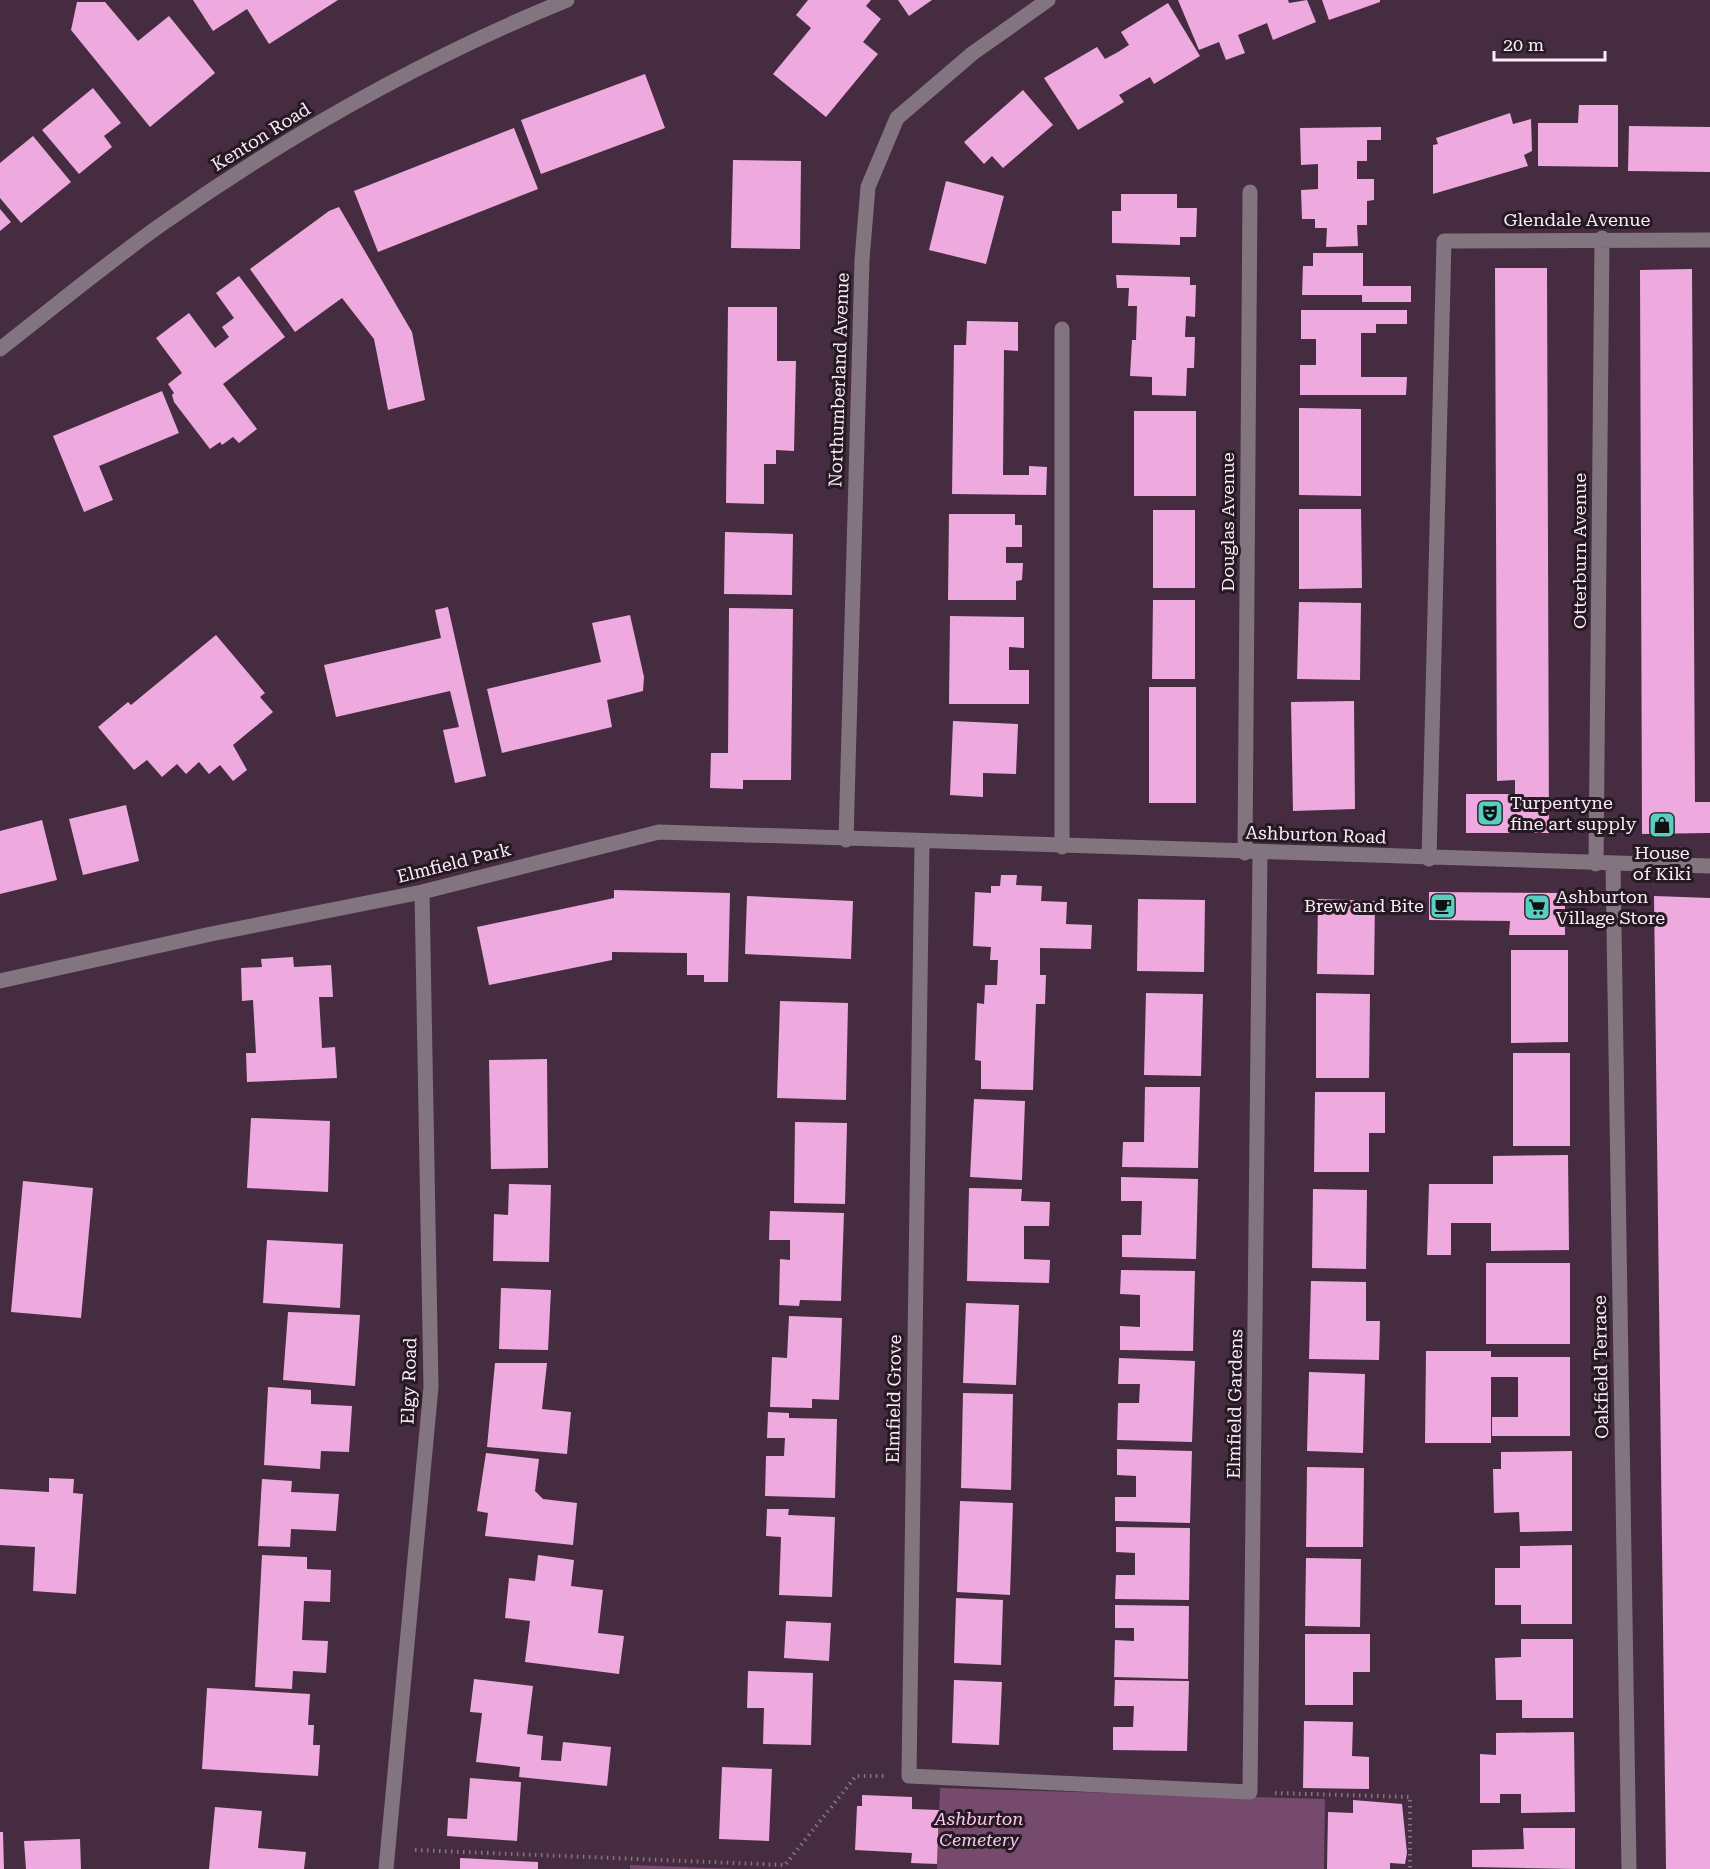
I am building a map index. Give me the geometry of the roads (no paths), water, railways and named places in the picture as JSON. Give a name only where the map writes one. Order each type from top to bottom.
[{"type":"street","name":"Kenton Road","points":[[0,349],[162,225],[260,159],[365,97],[496,29],[567,0]]},
{"type":"street","name":"Northumberland Avenue","points":[[846,840],[862,260],[868,187],[897,118],[974,53],[1048,0]]},
{"type":"street","name":"Douglas Avenue","points":[[1250,192],[1253,853]]},
{"type":"street","name":"Glendale Avenue","points":[[1429,858],[1444,241],[1602,238],[1710,240]]},
{"type":"street","name":"Otterburn Avenue","points":[[1596,864],[1602,238]]},
{"type":"street","points":[[1062,329],[1062,847]]},
{"type":"street","name":"Elmfield Park","points":[[0,981],[211,934],[422,892],[659,832],[922,842]]},
{"type":"street","name":"Ashburton Road","points":[[922,842],[1710,866]]},
{"type":"street","name":"Elmfield Grove","points":[[922,842],[909,1776],[1088,1786]]},
{"type":"street","name":"Elmfield Gardens","points":[[1088,1786],[1250,1792],[1253,853]]},
{"type":"street","name":"Oakfield Terrace","points":[[1613,864],[1629,1869]]},
{"type":"street","name":"Elgy Road","points":[[386,1869],[431,1387],[422,892]]},
{"type":"place","name":"Turpentyne fine art supply","points":[[1490,813]]},
{"type":"place","name":"House of Kiki","points":[[1662,825]]},
{"type":"place","name":"Brew and Bite","points":[[1443,906]]},
{"type":"place","name":"Ashburton Village Store","points":[[1537,907]]},
{"type":"park label","name":"Ashburton Cemetery","points":[[979,1829]]}]
